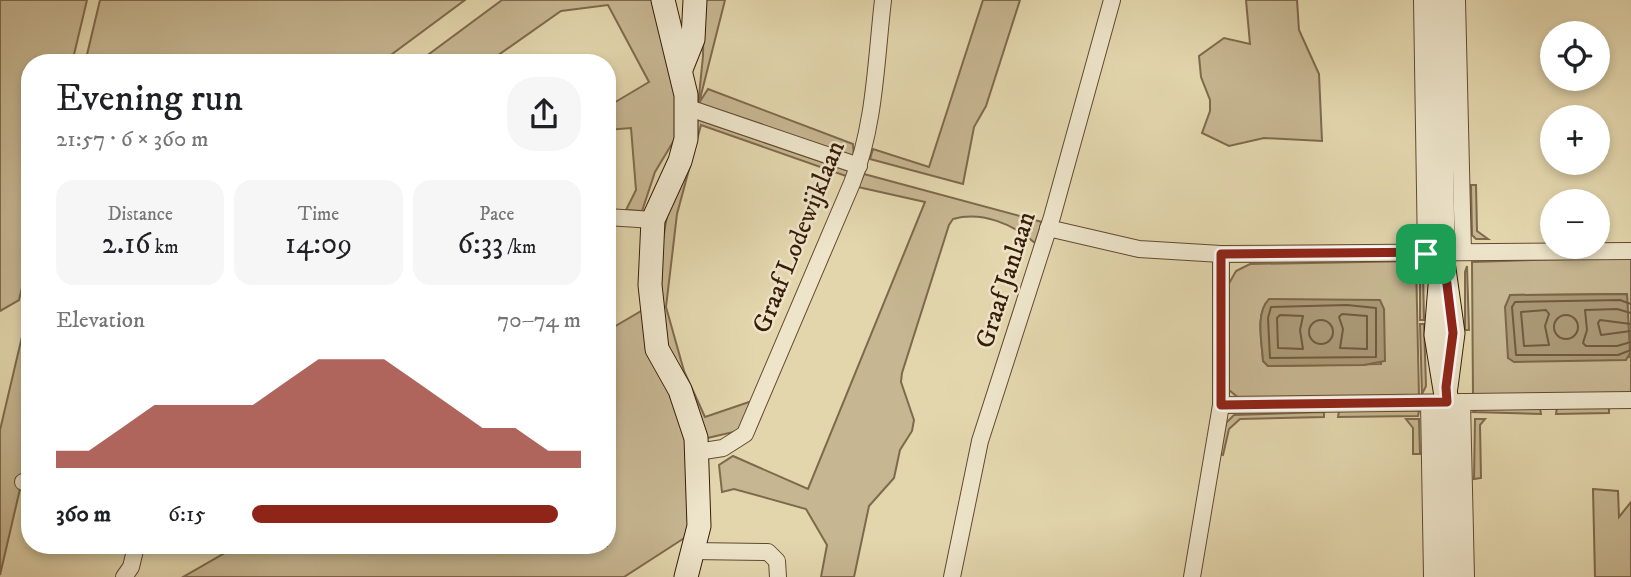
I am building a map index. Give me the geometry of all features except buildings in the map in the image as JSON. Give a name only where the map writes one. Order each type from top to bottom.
[{"type":"street","points":[[663,0],[681,69],[687,107],[686,139],[680,161],[653,220],[650,278],[657,349],[686,404],[696,438],[699,526],[686,577]]},
{"type":"street","points":[[681,69],[693,39],[695,0]]},
{"type":"street","name":"Graaf Lodewijklaan","points":[[697,452],[723,449],[745,434],[859,166],[872,99],[883,0]]},
{"type":"street","name":"Graaf Janlaan","points":[[952,577],[980,441],[1048,229],[1112,0]]},
{"type":"street","points":[[1422,0],[1444,255]]},
{"type":"street","points":[[1440,0],[1444,255]]},
{"type":"street","points":[[1458,0],[1444,255],[1436,335],[1446,398],[1466,577]]},
{"type":"street","points":[[687,107],[859,166]]},
{"type":"street","points":[[616,218],[653,220]]},
{"type":"street","points":[[1048,229],[1139,249],[1221,254],[1444,255],[1631,251]]},
{"type":"street","points":[[1192,577],[1221,405],[1221,254]]},
{"type":"street","points":[[1432,577],[1446,398]]},
{"type":"street","points":[[1446,398],[1450,577]]},
{"type":"street","points":[[1221,405],[1446,398],[1631,400]]},
{"type":"street","points":[[692,551],[768,552],[777,561],[778,577]]},
{"type":"street","points":[[124,577],[131,567],[134,554]]},
{"type":"shaded area","points":[[0,0],[87,0],[74,54],[21,54],[21,292],[19,300],[0,311]]},
{"type":"shaded area","points":[[100,0],[465,0],[392,54],[87,54]]},
{"type":"shaded area","points":[[502,0],[654,0],[675,95],[676,137],[655,172],[642,211],[626,210],[636,190],[631,128],[616,129],[616,102],[649,82],[608,5],[561,11],[500,54],[429,54]]},
{"type":"shaded area","points":[[704,0],[725,0],[699,103],[708,89],[853,144],[854,158],[698,106],[703,56]]},
{"type":"shaded area","points":[[983,0],[1020,0],[986,106],[974,127],[963,184],[870,159],[873,149],[929,167]]},
{"type":"shaded area","points":[[1246,0],[1297,0],[1299,30],[1319,74],[1322,141],[1264,138],[1229,146],[1202,133],[1210,111],[1210,100],[1201,77],[1199,56],[1224,38],[1250,44]]},
{"type":"shaded area","points":[[693,118],[849,171],[846,176],[701,125],[677,214],[666,307],[684,371],[705,417],[752,401],[738,431],[703,439],[669,361],[661,320],[659,290],[664,232]]},
{"type":"shaded area","points":[[864,174],[1042,222],[1035,243],[1017,230],[986,218],[953,219],[949,225],[902,373],[901,382],[914,420],[912,431],[900,450],[894,478],[869,506],[854,577],[821,577],[827,545],[806,509],[734,489],[722,492],[719,465],[733,456],[808,489],[925,202],[858,187]]},
{"type":"shaded area","points":[[1471,185],[1476,185],[1477,231],[1488,239],[1476,239],[1472,235]]},
{"type":"shaded area","points":[[1631,257],[1631,395],[1473,394],[1472,262]],"holes":[[[1627,294],[1629,357],[1508,358],[1510,295]]]},
{"type":"shaded area","points":[[1416,261],[1419,397],[1240,399],[1229,390],[1227,287],[1236,271],[1250,264]],"holes":[[[1269,300],[1384,310],[1381,364],[1268,366],[1263,361],[1261,320]]]},
{"type":"shaded area","points":[[1420,265],[1423,270],[1424,320],[1420,320]]},
{"type":"shaded area","points":[[1467,266],[1469,330],[1465,330],[1465,272]]},
{"type":"shaded area","points":[[648,307],[677,396],[689,453],[689,535],[624,577],[183,577],[223,554],[616,554],[616,326]]},
{"type":"shaded area","points":[[1420,324],[1424,324],[1426,386],[1422,394]]},
{"type":"shaded area","points":[[21,341],[21,485],[0,575],[0,430]]},
{"type":"shaded area","points":[[1557,407],[1609,407],[1609,413],[1556,414]]},
{"type":"shaded area","points":[[1540,408],[1541,414],[1473,412],[1477,409]]},
{"type":"shaded area","points":[[1339,411],[1419,411],[1418,416],[1338,417]]},
{"type":"shaded area","points":[[1324,412],[1324,417],[1240,419],[1229,429],[1223,455],[1220,454],[1226,423],[1234,415]]},
{"type":"shaded area","points":[[1406,419],[1419,419],[1420,454],[1413,454],[1413,428]]},
{"type":"shaded area","points":[[1475,419],[1485,419],[1480,425],[1481,478],[1474,479]]},
{"type":"shaded area","points":[[1593,489],[1618,491],[1619,517],[1631,502],[1631,577],[1595,577]]},
{"type":"water","points":[[1627,294],[1630,353],[1626,360],[1514,362],[1508,358],[1505,307],[1510,295]]},
{"type":"water","points":[[1269,299],[1380,300],[1384,309],[1385,361],[1364,365],[1268,366],[1263,361],[1260,328],[1262,312]]},
{"type":"route","points":[[1443,252],[1453,317],[1447,402],[1323,406],[1221,405],[1221,254],[1426,254],[1443,252]]}]
